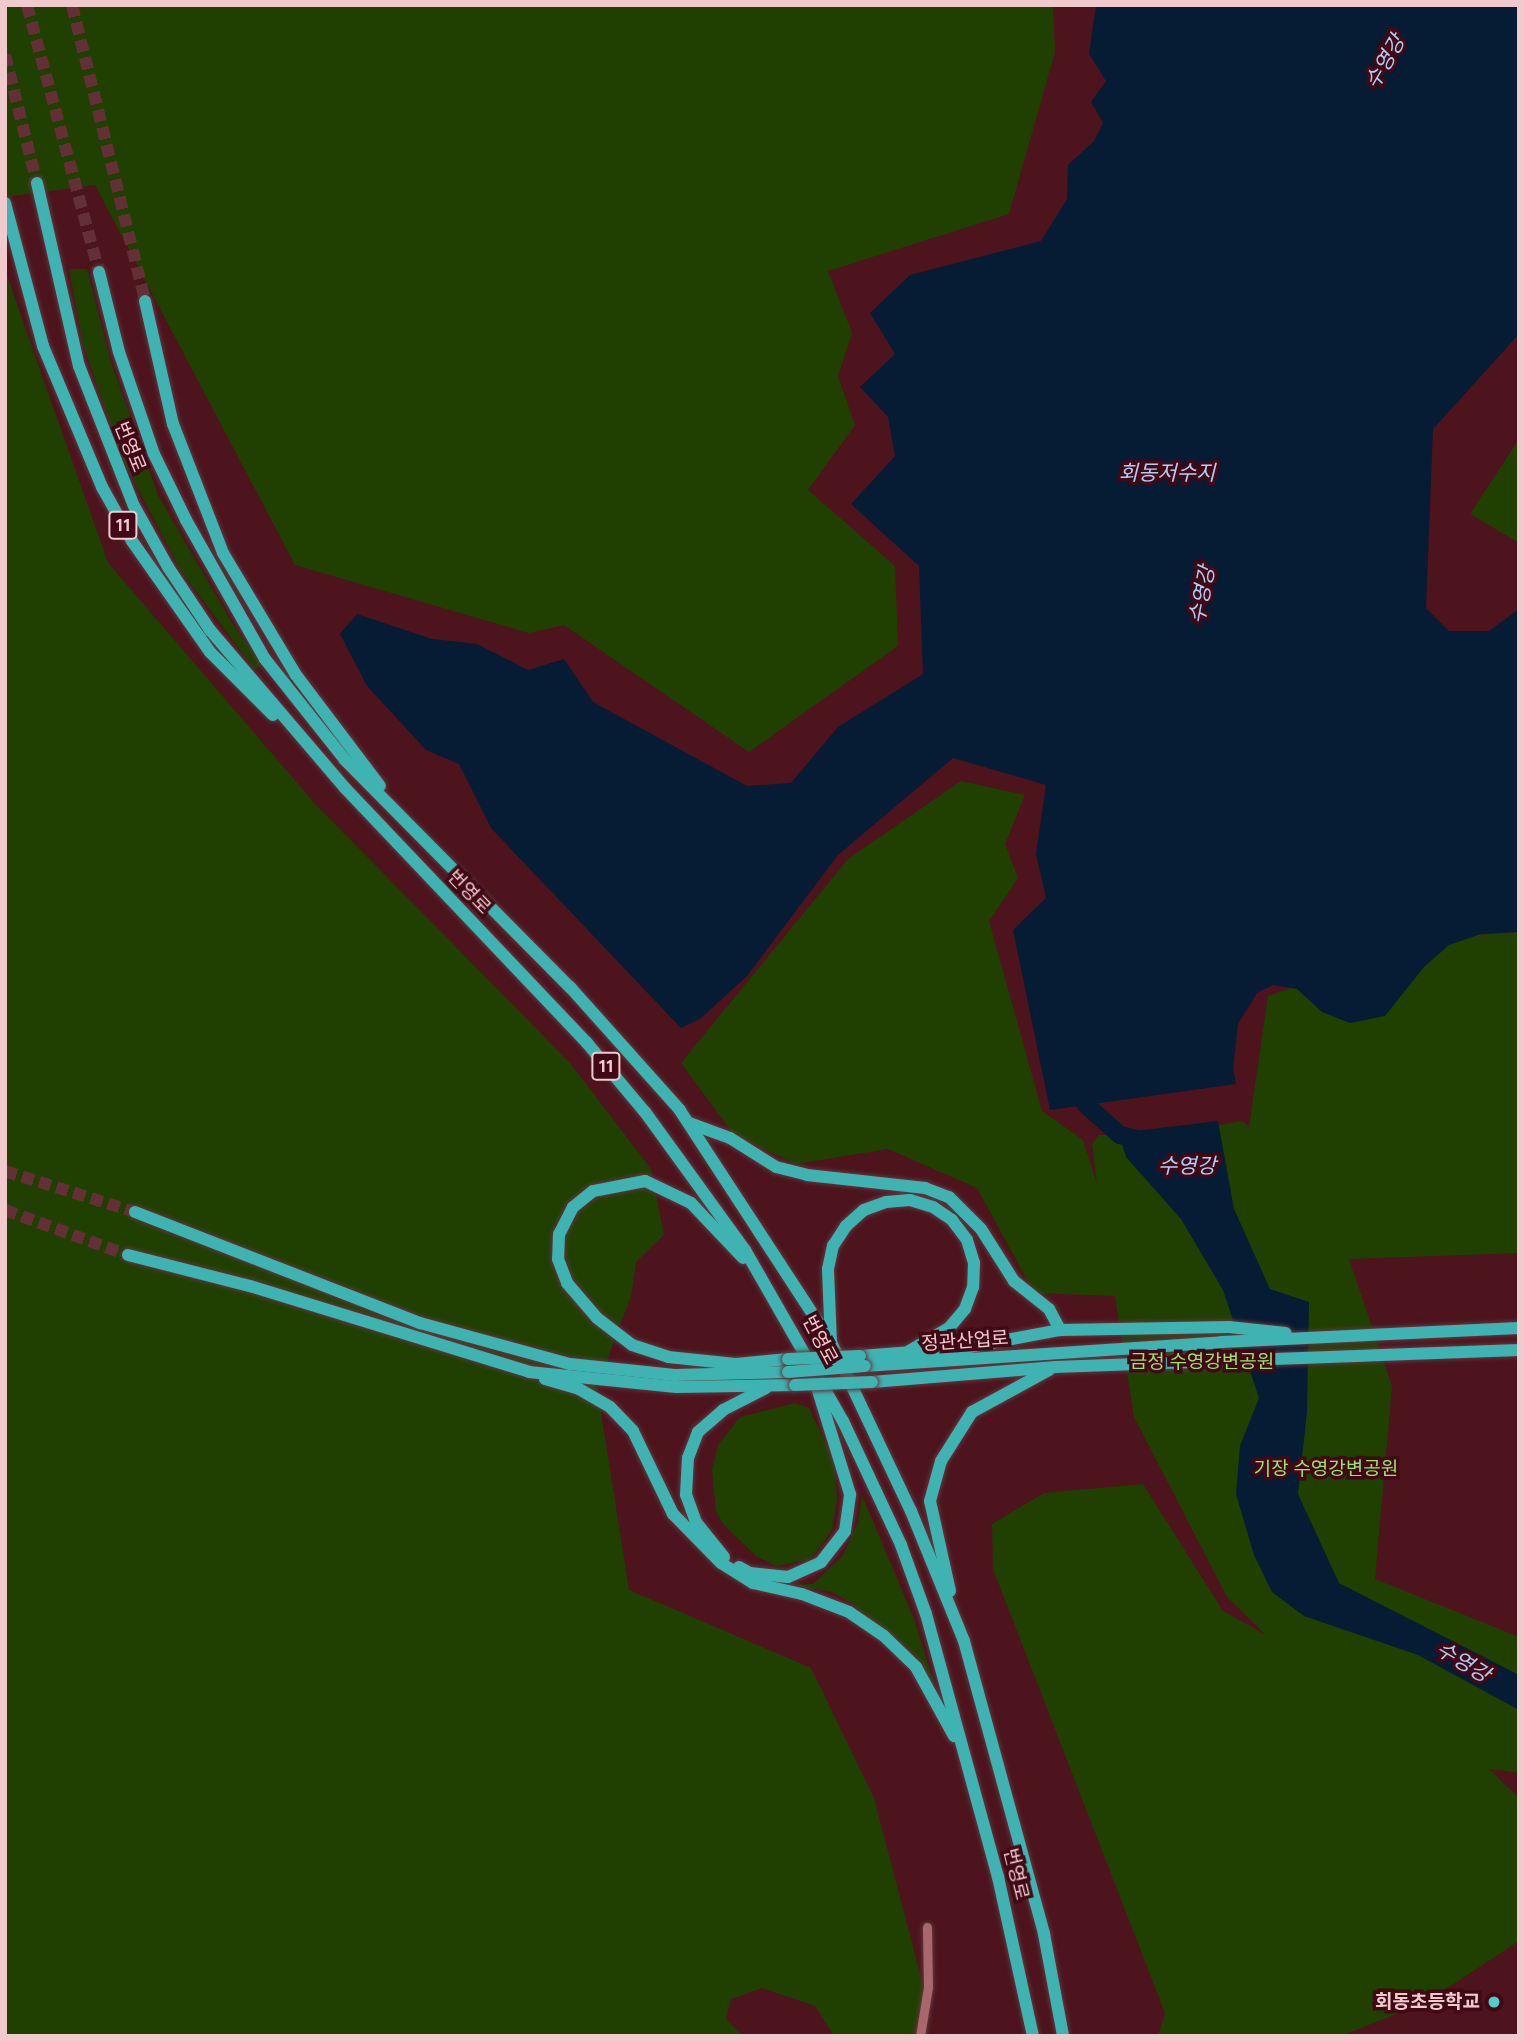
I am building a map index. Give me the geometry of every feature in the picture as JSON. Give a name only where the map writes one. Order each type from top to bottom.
[{"type":"highway","name":"번영로","points":[[37,183],[79,366],[134,506],[210,630],[345,788]]},
{"type":"highway","name":"번영로","points":[[5,203],[29,300],[60,393],[132,541],[210,652],[345,788],[620,1083],[705,1191],[765,1282],[843,1421],[901,1545],[926,1614],[998,1877],[1033,2036]]},
{"type":"highway","name":"번영로","points":[[99,272],[118,352],[154,454],[218,580],[265,659],[303,711],[570,987],[688,1122],[831,1342],[911,1511],[964,1641],[1044,1934],[1063,2036]]},
{"type":"highway","name":"번영로","points":[[145,300],[173,424],[223,554],[296,675],[408,822]]},
{"type":"highway","points":[[688,1122],[730,1138],[776,1167],[807,1175],[925,1188],[949,1197],[981,1229],[1014,1281],[1049,1309],[1060,1330]]},
{"type":"highway","points":[[736,1364],[668,1357],[632,1345],[597,1318],[567,1283],[558,1259],[559,1234],[573,1207],[593,1191],[645,1181],[691,1203],[765,1282]]},
{"type":"highway","points":[[831,1342],[828,1269],[834,1246],[846,1226],[864,1210],[886,1202],[910,1200],[933,1207],[952,1220],[967,1240],[974,1263],[973,1287],[965,1309],[949,1328],[907,1352]]},
{"type":"highway","points":[[135,1212],[420,1323],[570,1364],[607,1369],[674,1375],[862,1361],[907,1352],[964,1348],[1060,1330],[1229,1327],[1328,1338]]},
{"type":"highway","points":[[128,1255],[250,1286],[529,1372],[579,1389],[610,1407],[633,1431],[673,1514],[721,1563],[753,1583],[802,1594],[849,1612],[884,1636],[916,1667],[965,1757]]},
{"type":"highway","name":"정관산업로","points":[[862,1361],[1056,1361],[1328,1338],[1519,1328]]},
{"type":"highway","points":[[529,1372],[676,1387],[795,1385],[872,1381],[1056,1361],[1519,1350]]},
{"type":"highway","points":[[772,1385],[723,1410],[698,1432],[688,1458],[686,1495],[696,1522],[727,1560],[750,1573],[788,1577],[821,1562],[845,1531],[849,1516],[850,1494],[807,1357]]},
{"type":"highway","points":[[964,1641],[931,1516],[934,1480],[950,1443],[972,1412],[1056,1361]]},
{"type":"highway","points":[[607,1369],[736,1364],[788,1365]]},
{"type":"street","points":[[920,2036],[928,1987],[927,1927]]},
{"type":"green space","points":[[5,5],[1053,5],[1055,52],[1009,214],[828,271],[852,333],[838,376],[855,425],[808,490],[895,566],[898,646],[749,752],[564,625],[529,633],[295,565],[95,185],[5,197]]},
{"type":"green space","points":[[69,269],[87,269],[111,362],[158,495],[232,623],[262,665],[255,670],[181,571],[123,460],[83,345]]},
{"type":"green space","points":[[5,270],[108,563],[317,806],[570,1063],[651,1169],[664,1235],[636,1262],[631,1296],[597,1387],[629,1590],[811,1668],[874,1798],[923,1985],[923,2036],[834,2036],[815,2006],[762,1988],[731,1999],[726,2019],[743,2036],[5,2036]]},
{"type":"green space","points":[[1519,439],[1519,543],[1470,514]]},
{"type":"green space","points":[[961,781],[1025,795],[1005,844],[1018,878],[989,921],[1042,1111],[1083,1140],[1097,1184],[1092,1144],[1099,1135],[1174,1134],[1242,1121],[1249,1127],[1268,996],[1448,937],[1519,932],[1519,1253],[1349,1259],[1392,1386],[1375,1579],[1519,1637],[1519,1773],[1489,1769],[1519,1798],[1519,1941],[1426,2002],[1341,2036],[1158,2036],[1165,2013],[993,1569],[992,1524],[1044,1493],[1143,1484],[1223,1611],[1266,1635],[1227,1597],[1134,1417],[1115,1296],[1034,1293],[977,1188],[888,1149],[796,1164],[734,1135],[681,1063],[848,859]]},
{"type":"green space","points":[[795,1403],[809,1408],[834,1461],[837,1500],[832,1530],[817,1551],[808,1560],[776,1566],[756,1556],[724,1525],[716,1511],[712,1470],[718,1445],[740,1417]]},
{"type":"green space","points":[[862,1495],[914,1619],[937,1692],[919,1663],[851,1603],[832,1592],[790,1585],[813,1584],[843,1555],[858,1523]]},
{"type":"water","name":"회동저수지","points":[[1096,5],[1519,5],[1519,334],[1433,429],[1426,608],[1449,631],[1489,631],[1519,609],[1519,932],[1481,934],[1449,945],[1424,967],[1385,1016],[1350,1023],[1322,1012],[1297,989],[1273,985],[1257,993],[1238,1024],[1233,1069],[1236,1084],[1050,1110],[1013,930],[1046,898],[1036,854],[1046,785],[953,758],[838,855],[747,976],[700,1019],[681,1028],[491,828],[459,764],[426,750],[367,686],[340,634],[357,614],[432,639],[477,644],[528,670],[564,659],[593,702],[747,786],[791,783],[838,727],[923,674],[919,566],[851,504],[895,456],[888,417],[860,387],[895,354],[870,313],[910,275],[1041,241],[1067,199],[1068,165],[1094,141],[1103,123],[1091,102],[1106,81],[1089,54]]},
{"type":"water","name":"수영강","points":[[1218,1121],[1234,1209],[1270,1289],[1309,1302],[1307,1412],[1298,1494],[1339,1583],[1519,1675],[1519,1710],[1418,1655],[1304,1616],[1272,1592],[1254,1555],[1236,1494],[1240,1446],[1259,1398],[1223,1290],[1181,1219],[1126,1157],[1119,1133]]},
{"type":"waterway","name":"수영강","points":[[1093,1083],[1085,1104],[1120,1135],[1141,1140]]},
{"type":"tunnel","points":[[27,5],[99,272]]},
{"type":"tunnel","points":[[72,5],[145,301]]},
{"type":"tunnel","points":[[5,55],[37,183]]},
{"type":"tunnel","points":[[5,1171],[135,1212]]},
{"type":"tunnel","points":[[5,1210],[128,1255]]},
{"type":"place","name":"회동초등학교","points":[[1494,2002]]},
{"type":"park label","name":"금정 수영강변공원","points":[[1202,1362]]},
{"type":"park label","name":"기장 수영강변공원","points":[[1326,1469]]}]
